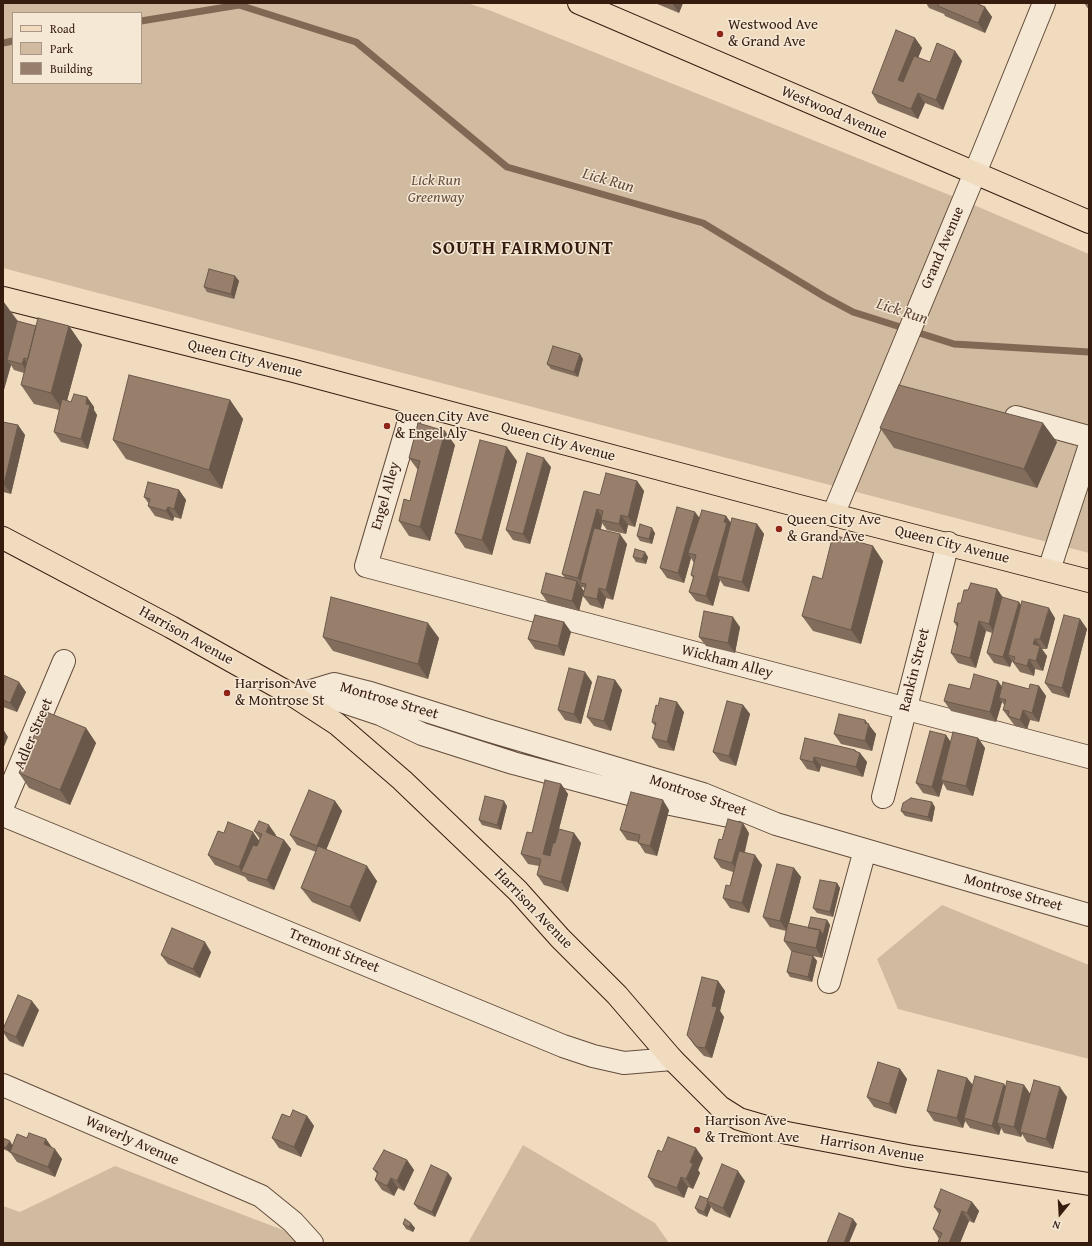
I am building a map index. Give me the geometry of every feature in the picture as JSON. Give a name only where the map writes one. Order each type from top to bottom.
[{"type":"main road","name":"Westwood Avenue","points":[[580,3],[974,174],[1089,222]]},
{"type":"main road","name":"Queen City Avenue","points":[[3,298],[294,371],[833,515],[948,543],[1089,581]]},
{"type":"main road","name":"Harrison Avenue","points":[[4,540],[92,584],[294,696],[337,724],[402,780],[485,859],[617,994],[672,1059],[720,1107],[739,1119],[768,1128],[908,1156],[1089,1184]]},
{"type":"street","name":"Grand Avenue","points":[[833,515],[897,386],[901,351],[1044,3]]},
{"type":"street","name":"Engel Alley","points":[[366,566],[414,404]]},
{"type":"street","points":[[997,412],[1089,437]]},
{"type":"street","points":[[1049,570],[1089,448]]},
{"type":"street","name":"Rankin Street","points":[[883,797],[948,543]]},
{"type":"street","name":"Wickham Alley","points":[[366,566],[1089,757]]},
{"type":"street","name":"Adler Street","points":[[3,806],[64,662]]},
{"type":"street","name":"Montrose Street","points":[[294,696],[334,684],[370,693],[480,728],[703,794],[776,824],[1089,915]]},
{"type":"street","name":"Tremont Street","points":[[3,815],[563,1046],[593,1056],[624,1063],[672,1059]]},
{"type":"street","points":[[828,982],[865,850]]},
{"type":"street","name":"Waverly Avenue","points":[[3,1085],[261,1196],[293,1222],[312,1243]]},
{"type":"green space","name":"Lick Run Greenway","points":[[3,3],[467,3],[489,10],[962,200],[1089,254],[1089,553],[3,268]]},
{"type":"green space","points":[[942,905],[1089,965],[1089,1059],[898,1009],[877,959]]},
{"type":"green space","points":[[523,1145],[655,1223],[669,1243],[468,1243]]},
{"type":"green space","points":[[115,1166],[317,1243],[3,1243],[3,1206],[20,1212]]},
{"type":"building","points":[[935,3],[976,3],[985,7],[978,23],[938,6],[939,5]]},
{"type":"building","points":[[896,30],[915,38],[898,80],[903,82],[914,56],[930,62],[937,43],[955,51],[936,100],[918,93],[911,109],[872,93]]},
{"type":"building","points":[[209,269],[235,276],[231,294],[204,287]]},
{"type":"building","points":[[38,318],[69,326],[51,393],[21,385]]},
{"type":"building","points":[[17,321],[36,326],[28,359],[24,358],[22,364],[7,360]]},
{"type":"building","points":[[553,346],[580,354],[574,372],[547,364]]},
{"type":"building","points":[[129,375],[230,400],[209,470],[113,440]]},
{"type":"building","points":[[899,385],[1043,423],[1024,469],[880,428]]},
{"type":"building","points":[[74,394],[87,397],[86,404],[90,405],[81,439],[54,432],[62,399],[71,402]]},
{"type":"building","points":[[3,422],[18,425],[4,484],[3,484]]},
{"type":"building","points":[[418,423],[445,431],[420,527],[399,521],[404,499],[410,501],[420,461],[409,458]]},
{"type":"building","points":[[480,440],[507,447],[482,540],[455,533]]},
{"type":"building","points":[[527,453],[544,458],[523,534],[506,530]]},
{"type":"building","points":[[606,473],[637,481],[628,517],[621,515],[619,524],[601,520],[603,511],[597,509],[578,578],[562,574],[584,491],[600,495]]},
{"type":"building","points":[[148,482],[179,490],[174,509],[168,507],[166,511],[148,506],[150,499],[144,497]]},
{"type":"building","points":[[677,507],[695,512],[678,573],[660,568]]},
{"type":"building","points":[[702,510],[726,516],[724,522],[727,523],[706,596],[689,592],[694,576],[691,575],[696,555],[688,553]]},
{"type":"building","points":[[732,518],[757,524],[742,582],[717,576]]},
{"type":"building","points":[[640,524],[652,528],[649,539],[637,536]]},
{"type":"building","points":[[594,528],[620,534],[606,590],[599,588],[597,599],[583,596],[586,584],[580,583]]},
{"type":"building","points":[[833,535],[873,546],[851,630],[802,616],[813,576],[822,579]]},
{"type":"building","points":[[635,549],[645,552],[642,559],[633,557]]},
{"type":"building","points":[[546,573],[577,581],[572,601],[541,593]]},
{"type":"building","points":[[971,583],[997,589],[989,624],[979,621],[970,658],[951,653],[958,623],[954,622],[958,603],[961,603],[964,590],[968,590]]},
{"type":"building","points":[[331,597],[428,623],[418,664],[323,637]]},
{"type":"building","points":[[1002,597],[1019,602],[1003,657],[987,653]]},
{"type":"building","points":[[1022,601],[1049,608],[1040,639],[1035,639],[1033,644],[1040,646],[1036,661],[1029,659],[1027,666],[1013,662],[1015,657],[1008,655]]},
{"type":"building","points":[[704,611],[733,617],[728,643],[699,637]]},
{"type":"building","points":[[535,615],[564,622],[558,646],[528,639]]},
{"type":"building","points":[[1064,615],[1080,619],[1062,688],[1045,683]]},
{"type":"building","points":[[569,668],[585,672],[574,714],[558,710]]},
{"type":"building","points":[[974,674],[998,681],[990,712],[944,701],[949,684],[970,689]]},
{"type":"building","points":[[3,675],[19,682],[10,703],[3,700]]},
{"type":"building","points":[[598,676],[615,680],[604,721],[587,717]]},
{"type":"building","points":[[1003,682],[1029,689],[1030,684],[1039,686],[1032,713],[1023,710],[1020,720],[1008,716],[1009,711],[1003,710],[1006,700],[999,698]]},
{"type":"building","points":[[660,698],[677,702],[667,742],[652,738],[656,723],[652,722],[656,705],[658,706]]},
{"type":"building","points":[[727,701],[743,705],[729,756],[713,752]]},
{"type":"building","points":[[44,711],[86,728],[60,790],[19,773]]},
{"type":"building","points":[[839,714],[865,720],[865,723],[869,724],[865,741],[834,734]]},
{"type":"building","points":[[930,731],[946,735],[932,787],[916,783]]},
{"type":"building","points":[[953,732],[978,738],[966,786],[941,780]]},
{"type":"building","points":[[805,738],[855,750],[860,753],[856,767],[814,757],[813,762],[800,759]]},
{"type":"building","points":[[545,780],[561,784],[543,854],[550,856],[553,843],[555,843],[559,829],[574,833],[561,882],[537,875],[541,859],[521,854],[527,832],[532,833]]},
{"type":"building","points":[[309,790],[335,801],[317,846],[290,835]]},
{"type":"building","points":[[631,792],[663,800],[650,846],[638,843],[640,835],[620,830]]},
{"type":"building","points":[[485,796],[504,801],[497,825],[479,820]]},
{"type":"building","points":[[911,798],[932,802],[928,817],[901,811],[903,803]]},
{"type":"building","points":[[728,819],[743,823],[732,863],[714,858],[719,839],[722,840]]},
{"type":"building","points":[[259,821],[269,825],[266,832],[284,840],[267,880],[241,872],[253,845],[257,846],[262,834],[254,831]]},
{"type":"building","points":[[228,822],[253,832],[239,867],[208,855],[218,831],[224,833]]},
{"type":"building","points":[[318,846],[367,866],[350,907],[301,888]]},
{"type":"building","points":[[739,851],[755,855],[742,903],[723,898],[726,885],[730,886]]},
{"type":"building","points":[[777,864],[794,868],[780,921],[763,917]]},
{"type":"building","points":[[820,880],[837,883],[830,912],[813,908]]},
{"type":"building","points":[[811,917],[827,920],[823,935],[820,930],[808,928]]},
{"type":"building","points":[[788,923],[820,930],[816,948],[784,941]]},
{"type":"building","points":[[172,928],[205,942],[193,969],[161,955]]},
{"type":"building","points":[[792,951],[813,956],[808,977],[787,972]]},
{"type":"building","points":[[702,977],[718,981],[712,1006],[717,1007],[705,1048],[697,1047],[687,1035]]},
{"type":"building","points":[[18,995],[32,1001],[16,1037],[3,1031],[3,1029]]},
{"type":"building","points":[[878,1062],[900,1069],[889,1104],[867,1097]]},
{"type":"building","points":[[938,1070],[967,1078],[957,1118],[927,1111]]},
{"type":"building","points":[[975,1076],[1004,1084],[992,1126],[964,1118]]},
{"type":"building","points":[[1034,1080],[1060,1087],[1046,1139],[1020,1132]]},
{"type":"building","points":[[1007,1081],[1024,1085],[1014,1127],[997,1123]]},
{"type":"building","points":[[293,1110],[307,1116],[294,1147],[272,1138],[282,1114],[290,1117]]},
{"type":"building","points":[[29,1133],[46,1139],[44,1144],[55,1149],[48,1167],[10,1152],[17,1134],[27,1138]]},
{"type":"building","points":[[668,1137],[696,1148],[690,1162],[693,1164],[686,1179],[681,1177],[677,1188],[648,1177],[658,1150],[662,1152]]},
{"type":"building","points":[[3,1138],[10,1141],[6,1148],[3,1146]]},
{"type":"building","points":[[384,1150],[407,1160],[397,1181],[391,1178],[387,1186],[375,1180],[378,1172],[373,1169]]},
{"type":"building","points":[[722,1164],[738,1171],[723,1208],[707,1201]]},
{"type":"building","points":[[431,1165],[448,1173],[432,1212],[414,1204]]},
{"type":"building","points":[[941,1189],[972,1202],[967,1213],[962,1211],[949,1243],[938,1242],[942,1233],[933,1229],[941,1210],[934,1207]]},
{"type":"building","points":[[700,1196],[708,1199],[704,1212],[695,1208]]},
{"type":"building","points":[[839,1213],[853,1219],[844,1243],[827,1243]]},
{"type":"building","points":[[405,1219],[411,1223],[409,1227],[403,1224]]},
{"type":"waterway","name":"Lick Run","points":[[142,21],[239,5],[356,42],[507,167],[703,223],[825,297],[853,312],[954,344],[1089,352]]},
{"type":"waterway","name":"Lick Run","points":[[3,43],[12,41]]},
{"type":"place","name":"Westwood Ave & Grand Ave","points":[[720,34]]},
{"type":"place","name":"Queen City Ave & Engel Aly","points":[[387,426]]},
{"type":"place","name":"Queen City Ave & Grand Ave","points":[[779,529]]},
{"type":"place","name":"Harrison Ave & Montrose St","points":[[227,693]]},
{"type":"place","name":"Harrison Ave & Tremont Ave","points":[[697,1130]]},
{"type":"district","name":"SOUTH FAIRMOUNT","points":[[523,249]]}]
